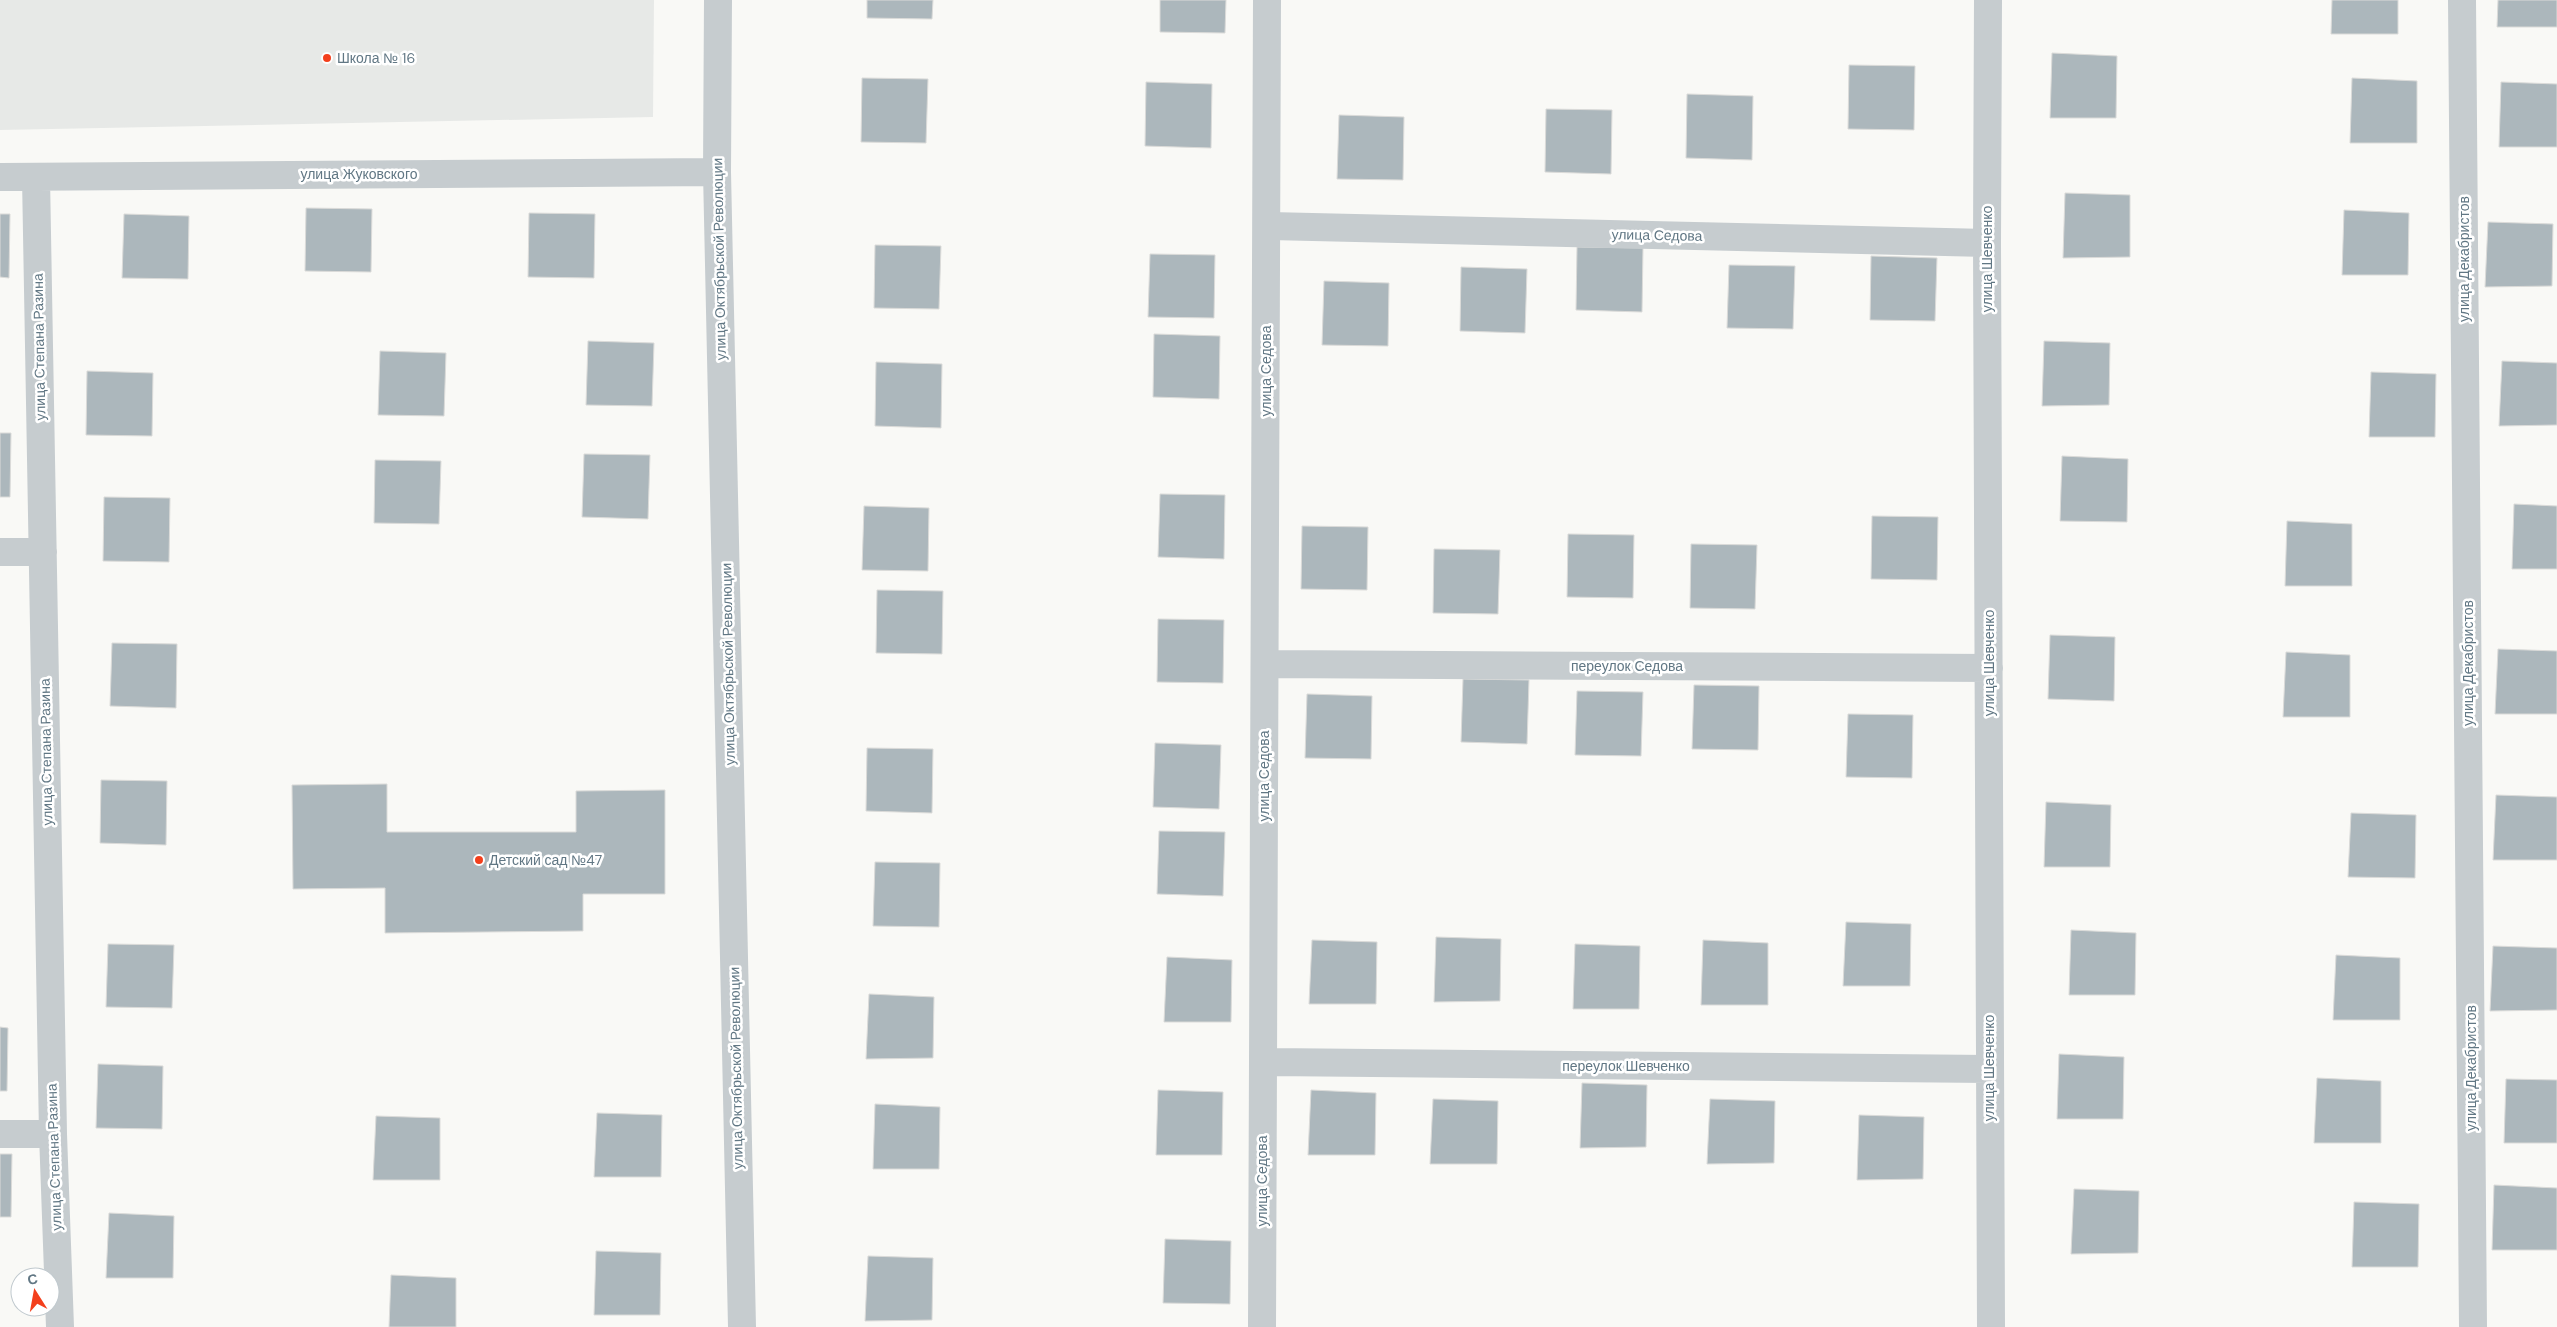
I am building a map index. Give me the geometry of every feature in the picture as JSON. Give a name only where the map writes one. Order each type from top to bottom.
[{"type":"street","name":"улица Октябрьской Революции","points":[[718,0],[717,172],[742,1327]]},
{"type":"street","name":"улица Седова","points":[[1262,1327],[1267,0]]},
{"type":"street","name":"улица Шевченко","points":[[1988,0],[1987,243],[1991,1327]]},
{"type":"street","name":"улица Декабристов","points":[[2462,0],[2473,1327]]},
{"type":"street","name":"улица Жуковского","points":[[0,178],[717,172]]},
{"type":"street","name":"улица Степана Разина","points":[[36,177],[52,1134],[60,1327]]},
{"type":"street","name":"улица Седова","points":[[1267,226],[1987,243]]},
{"type":"street","points":[[0,552],[43,552]]},
{"type":"street","name":"переулок Седова","points":[[1265,664],[1989,668]]},
{"type":"street","name":"переулок Шевченко","points":[[1263,1062],[1989,1069]]},
{"type":"street","points":[[0,1134],[52,1134]]},
{"type":"shaded area","name":"Школа № 16","points":[[0,0],[654,0],[653,117],[0,130]]},
{"type":"building","points":[[867,0],[933,0],[932,19],[867,18]]},
{"type":"building","points":[[1160,0],[1226,0],[1225,33],[1160,32]]},
{"type":"building","points":[[2332,0],[2398,0],[2398,34],[2331,34]]},
{"type":"building","points":[[2498,0],[2557,0],[2557,27],[2497,27]]},
{"type":"building","points":[[2052,53],[2117,56],[2116,118],[2050,118]]},
{"type":"building","points":[[1849,65],[1915,66],[1914,130],[1848,129]]},
{"type":"building","points":[[862,78],[928,79],[926,143],[861,142]]},
{"type":"building","points":[[2352,78],[2417,81],[2417,143],[2350,143]]},
{"type":"building","points":[[1146,82],[1212,84],[1211,148],[1145,146]]},
{"type":"building","points":[[2501,82],[2557,84],[2557,147],[2499,147]]},
{"type":"building","points":[[1687,94],[1753,96],[1752,160],[1686,158]]},
{"type":"building","points":[[1546,109],[1612,110],[1611,174],[1545,172]]},
{"type":"building","points":[[1339,115],[1404,117],[1403,180],[1337,179]]},
{"type":"building","points":[[2065,193],[2130,195],[2130,257],[2063,258]]},
{"type":"building","points":[[306,208],[372,209],[371,272],[305,271]]},
{"type":"building","points":[[2344,210],[2409,213],[2408,275],[2342,275]]},
{"type":"building","points":[[529,213],[595,214],[594,278],[528,277]]},
{"type":"building","points":[[0,214],[10,214],[9,278],[0,277]]},
{"type":"building","points":[[124,214],[189,216],[188,279],[122,278]]},
{"type":"building","points":[[2488,222],[2553,224],[2552,286],[2485,287]]},
{"type":"building","points":[[875,245],[941,246],[939,309],[874,308]]},
{"type":"building","points":[[1577,247],[1643,248],[1642,312],[1576,310]]},
{"type":"building","points":[[1150,254],[1215,255],[1214,318],[1148,317]]},
{"type":"building","points":[[1871,256],[1937,258],[1935,321],[1870,320]]},
{"type":"building","points":[[1729,265],[1795,266],[1793,329],[1727,328]]},
{"type":"building","points":[[1461,267],[1527,269],[1525,333],[1460,331]]},
{"type":"building","points":[[1324,281],[1389,283],[1388,346],[1322,345]]},
{"type":"building","points":[[1154,334],[1220,336],[1219,399],[1153,397]]},
{"type":"building","points":[[588,341],[654,343],[652,406],[586,405]]},
{"type":"building","points":[[2044,341],[2110,343],[2109,405],[2042,406]]},
{"type":"building","points":[[380,351],[446,353],[444,416],[378,415]]},
{"type":"building","points":[[2502,361],[2557,363],[2557,425],[2499,426]]},
{"type":"building","points":[[876,362],[942,364],[941,428],[875,426]]},
{"type":"building","points":[[87,371],[153,373],[152,436],[86,435]]},
{"type":"building","points":[[2371,372],[2436,374],[2435,437],[2369,437]]},
{"type":"building","points":[[0,433],[11,433],[10,497],[0,497]]},
{"type":"building","points":[[584,454],[650,455],[648,519],[582,517]]},
{"type":"building","points":[[2062,456],[2128,459],[2127,522],[2060,521]]},
{"type":"building","points":[[375,460],[441,461],[439,524],[374,523]]},
{"type":"building","points":[[1160,494],[1225,495],[1224,559],[1158,557]]},
{"type":"building","points":[[104,497],[170,498],[169,562],[103,561]]},
{"type":"building","points":[[2514,504],[2557,506],[2557,569],[2512,569]]},
{"type":"building","points":[[864,506],[929,508],[928,571],[862,570]]},
{"type":"building","points":[[1872,516],[1938,517],[1937,580],[1871,579]]},
{"type":"building","points":[[2287,521],[2352,524],[2352,586],[2285,586]]},
{"type":"building","points":[[1302,526],[1368,527],[1367,590],[1301,589]]},
{"type":"building","points":[[1568,534],[1634,535],[1633,598],[1567,597]]},
{"type":"building","points":[[1691,544],[1757,545],[1755,609],[1690,608]]},
{"type":"building","points":[[1434,549],[1500,550],[1498,614],[1433,613]]},
{"type":"building","points":[[877,590],[943,591],[942,654],[876,653]]},
{"type":"building","points":[[1158,619],[1224,620],[1223,683],[1157,682]]},
{"type":"building","points":[[2050,635],[2115,637],[2114,701],[2048,699]]},
{"type":"building","points":[[112,643],[177,644],[176,708],[110,706]]},
{"type":"building","points":[[2498,649],[2557,651],[2557,714],[2495,714]]},
{"type":"building","points":[[2286,652],[2350,655],[2350,717],[2283,717]]},
{"type":"building","points":[[1463,679],[1529,680],[1527,744],[1461,742]]},
{"type":"building","points":[[1694,685],[1759,686],[1758,750],[1692,749]]},
{"type":"building","points":[[1577,691],[1643,692],[1641,756],[1575,755]]},
{"type":"building","points":[[1307,694],[1372,696],[1371,759],[1305,758]]},
{"type":"building","points":[[1848,714],[1913,715],[1912,778],[1846,777]]},
{"type":"building","points":[[1155,743],[1221,745],[1219,809],[1153,807]]},
{"type":"building","points":[[867,748],[933,749],[932,813],[866,811]]},
{"type":"building","points":[[101,780],[167,781],[166,845],[100,843]]},
{"type":"building","name":"Детский сад №47","points":[[387,784],[387,832],[576,832],[576,791],[665,790],[665,894],[583,894],[583,931],[385,933],[385,888],[293,889],[292,785]]},
{"type":"building","points":[[2496,795],[2557,797],[2557,860],[2493,860]]},
{"type":"building","points":[[2046,802],[2111,805],[2110,867],[2044,867]]},
{"type":"building","points":[[2351,813],[2416,815],[2415,878],[2348,877]]},
{"type":"building","points":[[1159,831],[1225,832],[1223,896],[1157,894]]},
{"type":"building","points":[[875,862],[940,863],[939,927],[873,926]]},
{"type":"building","points":[[1846,922],[1911,924],[1910,986],[1843,986]]},
{"type":"building","points":[[2071,930],[2136,933],[2135,995],[2069,995]]},
{"type":"building","points":[[1436,937],[1501,939],[1500,1001],[1434,1002]]},
{"type":"building","points":[[1312,940],[1377,942],[1376,1004],[1309,1004]]},
{"type":"building","points":[[1703,940],[1768,943],[1768,1005],[1701,1005]]},
{"type":"building","points":[[108,944],[174,945],[172,1008],[106,1007]]},
{"type":"building","points":[[1575,944],[1640,946],[1639,1009],[1573,1009]]},
{"type":"building","points":[[2493,946],[2557,948],[2557,1010],[2490,1011]]},
{"type":"building","points":[[2336,955],[2400,958],[2400,1020],[2333,1020]]},
{"type":"building","points":[[1167,957],[1232,960],[1231,1022],[1164,1022]]},
{"type":"building","points":[[869,994],[934,997],[933,1058],[866,1059]]},
{"type":"building","points":[[0,1027],[8,1028],[7,1091],[0,1091]]},
{"type":"building","points":[[2059,1054],[2124,1057],[2123,1119],[2057,1119]]},
{"type":"building","points":[[98,1064],[163,1066],[162,1129],[96,1128]]},
{"type":"building","points":[[2317,1078],[2381,1081],[2381,1143],[2314,1143]]},
{"type":"building","points":[[2506,1079],[2557,1080],[2557,1143],[2504,1143]]},
{"type":"building","points":[[1582,1083],[1647,1085],[1646,1147],[1580,1148]]},
{"type":"building","points":[[1158,1090],[1223,1092],[1222,1155],[1156,1155]]},
{"type":"building","points":[[1311,1090],[1376,1093],[1375,1155],[1308,1155]]},
{"type":"building","points":[[1433,1099],[1498,1101],[1497,1164],[1430,1164]]},
{"type":"building","points":[[1710,1099],[1775,1101],[1774,1163],[1707,1164]]},
{"type":"building","points":[[875,1104],[940,1107],[939,1169],[873,1169]]},
{"type":"building","points":[[597,1113],[662,1115],[661,1177],[594,1177]]},
{"type":"building","points":[[1859,1115],[1924,1117],[1923,1179],[1857,1180]]},
{"type":"building","points":[[376,1116],[440,1118],[440,1180],[373,1180]]},
{"type":"building","points":[[0,1154],[12,1154],[11,1217],[0,1217]]},
{"type":"building","points":[[2494,1185],[2557,1188],[2557,1250],[2492,1250]]},
{"type":"building","points":[[2074,1189],[2139,1191],[2138,1253],[2071,1254]]},
{"type":"building","points":[[2354,1202],[2419,1204],[2418,1267],[2352,1267]]},
{"type":"building","points":[[109,1213],[174,1216],[173,1278],[106,1278]]},
{"type":"building","points":[[1165,1239],[1231,1241],[1230,1304],[1163,1303]]},
{"type":"building","points":[[596,1251],[661,1253],[660,1315],[594,1315]]},
{"type":"building","points":[[868,1256],[933,1258],[932,1320],[865,1321]]},
{"type":"building","points":[[391,1275],[456,1278],[456,1327],[389,1327]]},
{"type":"place","name":"Школа № 16","points":[[327,58]]},
{"type":"place","name":"Детский сад №47","points":[[479,860]]}]
